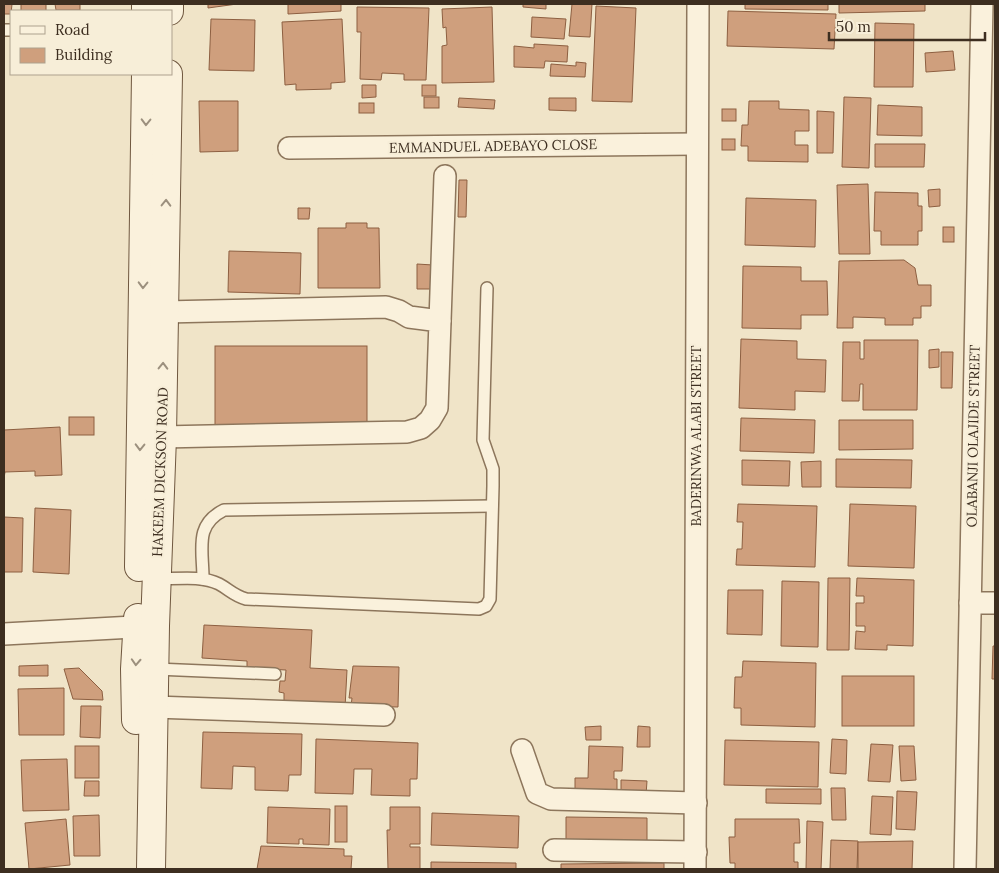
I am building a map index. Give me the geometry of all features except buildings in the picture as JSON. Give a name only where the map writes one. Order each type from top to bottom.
[{"type":"main road","name":"HAKEEM DICKSON ROAD","points":[[146,75],[146,626],[156,669],[151,869]]},
{"type":"main road","name":"HAKEEM DICKSON ROAD","points":[[134,869],[135,669],[156,579],[162,437],[168,75]]},
{"type":"street","name":"BADERINWA ALABI STREET","points":[[696,861],[698,4]]},
{"type":"street","name":"OLABANJI OLAJIDE STREET","points":[[964,869],[982,4]]},
{"type":"street","name":"EMMANDUEL ADEBAYO CLOSE","points":[[290,148],[697,144]]},
{"type":"street","points":[[162,437],[407,432],[421,428],[430,420],[437,408],[445,176]]},
{"type":"street","points":[[164,312],[386,307],[399,311],[409,317],[440,321]]},
{"type":"street","points":[[970,603],[995,603]]},
{"type":"street","points":[[4,634],[146,626]]},
{"type":"street","points":[[154,707],[384,715]]},
{"type":"street","points":[[522,750],[537,793],[551,799],[696,803]]},
{"type":"street","points":[[554,850],[696,861]]},
{"type":"lane","points":[[156,579],[203,580],[218,584],[232,594],[246,599],[479,609],[486,606],[490,599],[492,506],[492,469],[483,440],[487,288]]},
{"type":"lane","points":[[203,580],[204,530],[206,522],[224,510],[492,506]]},
{"type":"lane","points":[[156,669],[275,674]]}]
